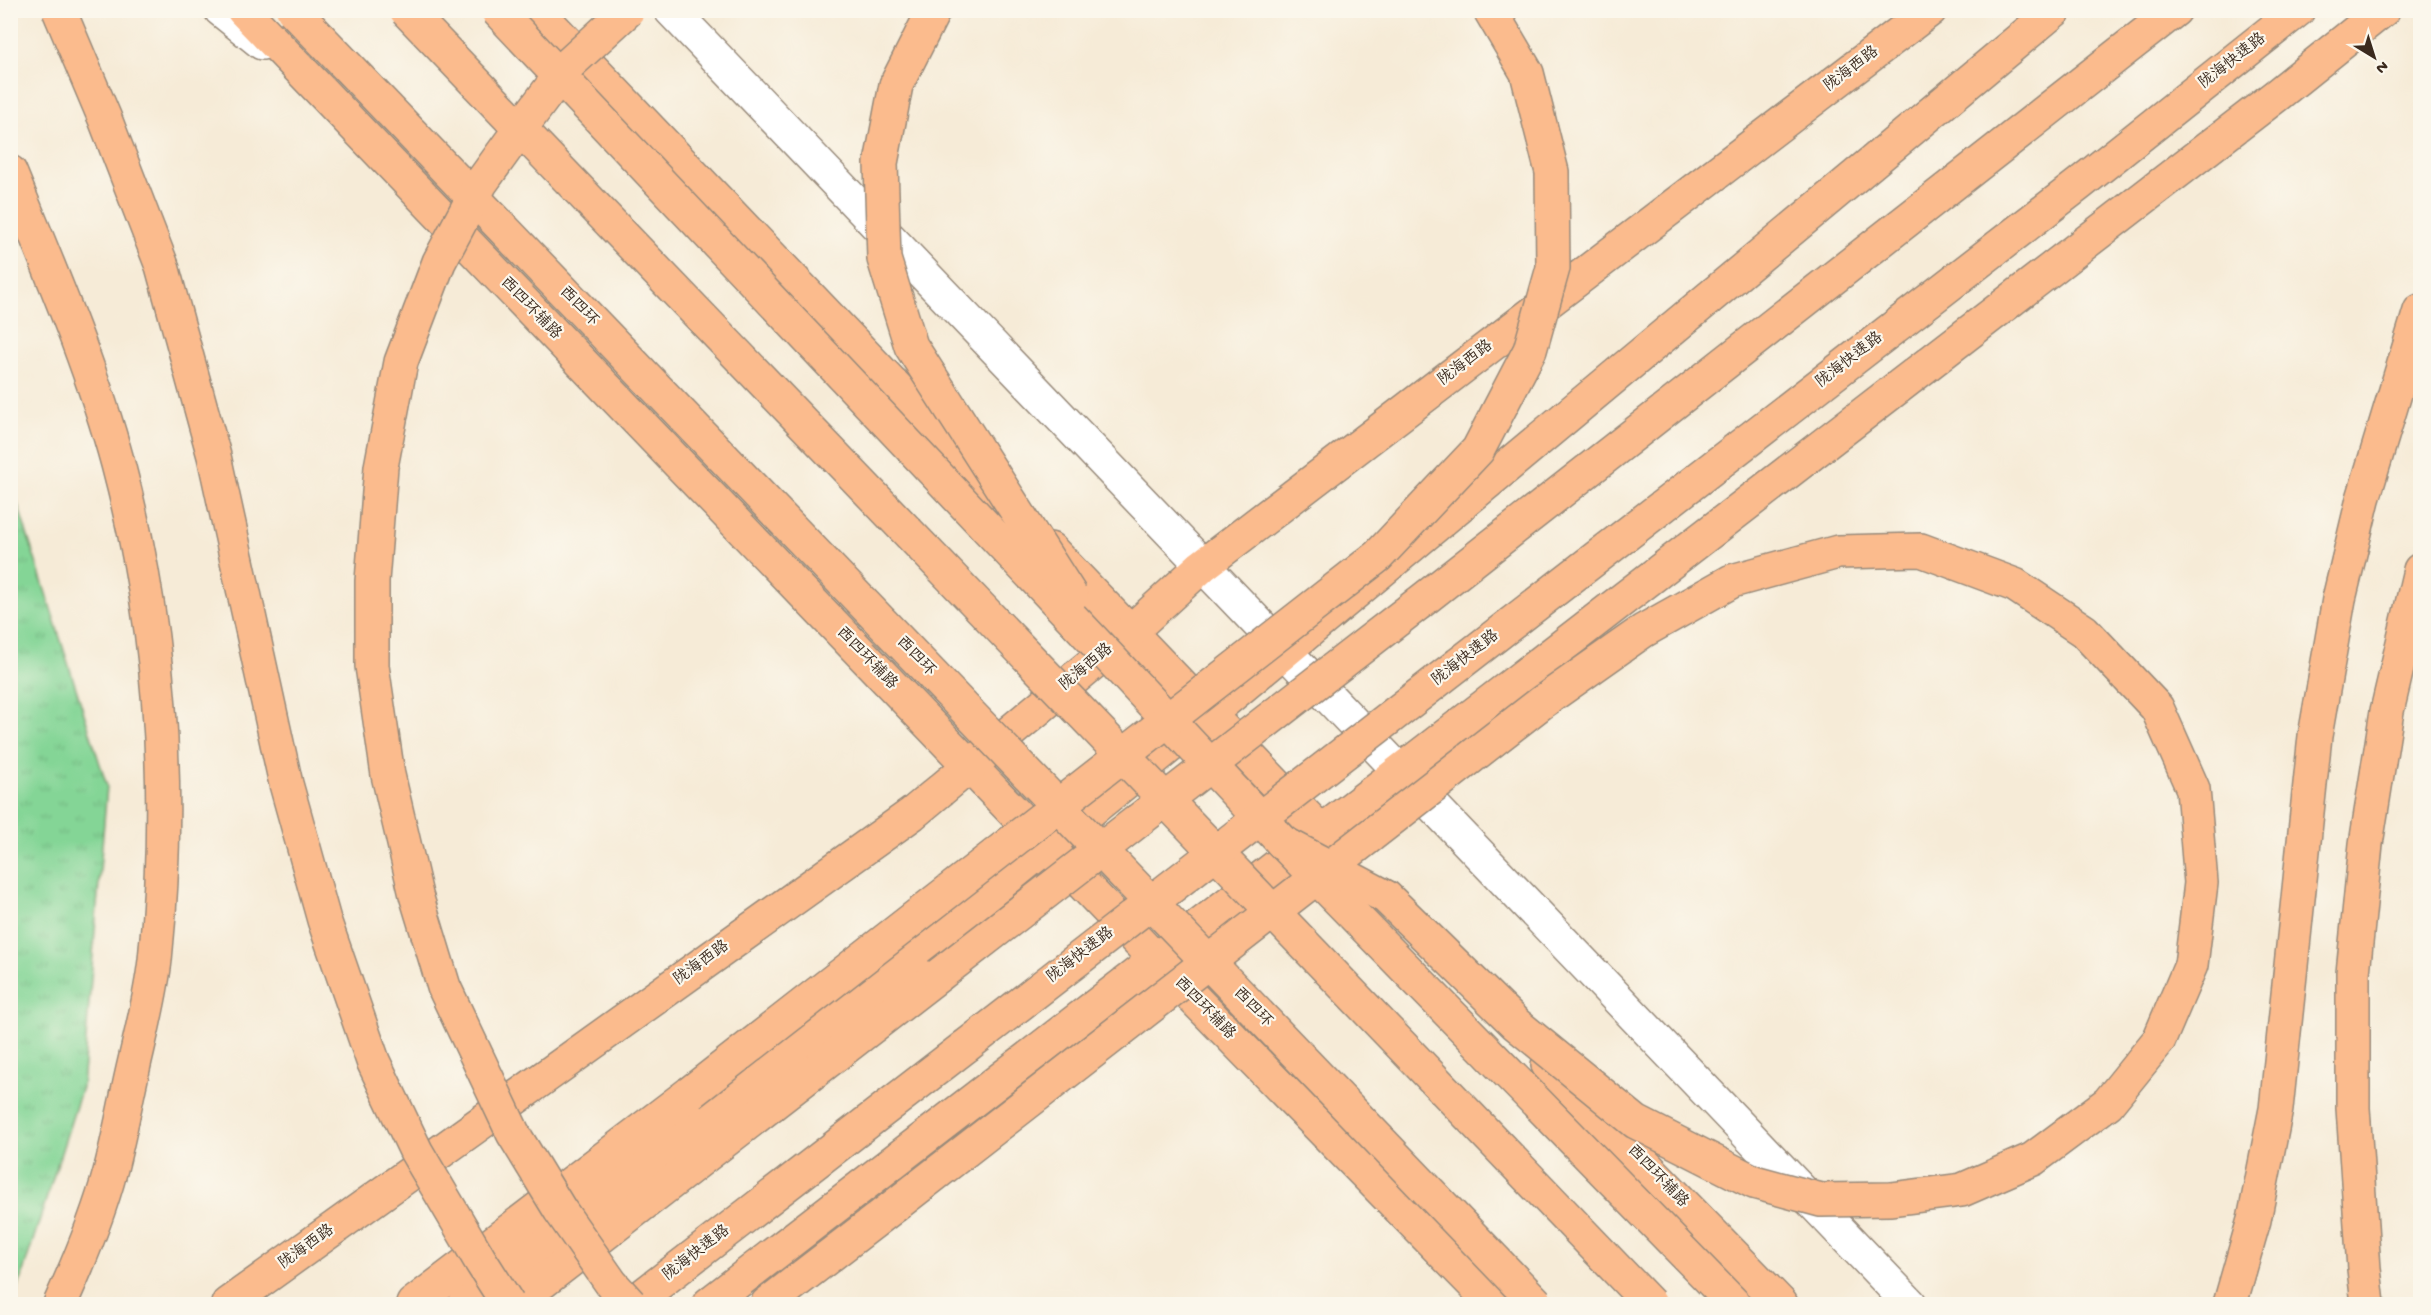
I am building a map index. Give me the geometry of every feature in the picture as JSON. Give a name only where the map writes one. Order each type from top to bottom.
[{"type":"main road","points":[[59,10],[105,119],[162,266],[214,456],[286,784],[324,920],[369,1050],[416,1151],[508,1305]]},
{"type":"main road","name":"西四环辅路","points":[[243,10],[1156,960],[1493,1305]]},
{"type":"main road","name":"西四环","points":[[293,10],[1537,1305]]},
{"type":"main road","points":[[406,10],[1650,1305]]},
{"type":"main road","points":[[497,10],[1282,842],[1734,1305]]},
{"type":"main road","name":"西四环辅路","points":[[536,10],[1208,715],[1781,1305]]},
{"type":"main road","points":[[628,10],[568,65],[520,129],[482,183],[440,262],[401,362],[381,467],[372,581],[372,666],[388,775],[416,895],[444,987],[513,1133],[560,1210],[611,1282],[631,1305]]},
{"type":"main road","points":[[934,10],[896,85],[881,163],[884,259],[911,346],[1110,658]]},
{"type":"main road","points":[[413,1305],[690,1093],[1378,556],[1478,450],[1530,350],[1553,268],[1552,172],[1527,73],[1490,10]]},
{"type":"main road","name":"陇海西路","points":[[228,1305],[912,814],[1130,632],[1202,566],[1930,10]]},
{"type":"main road","points":[[465,1305],[787,1057],[1208,715],[2055,10]]},
{"type":"main road","points":[[514,1305],[1429,596],[2175,10]]},
{"type":"main road","name":"陇海快速路","points":[[631,1305],[2078,185],[2298,10]]},
{"type":"main road","points":[[709,1305],[2268,103],[2383,10]]},
{"type":"main road","points":[[10,172],[81,347],[118,464],[145,585],[156,663],[162,775],[161,856],[155,962],[110,1174],[60,1305]]},
{"type":"main road","points":[[2230,1305],[2254,1220],[2276,1109],[2315,736],[2339,599],[2363,499],[2421,310]]},
{"type":"main road","points":[[767,1305],[1268,915],[1278,908],[1325,871],[1334,864],[1344,857],[1541,703],[1643,631],[1732,581],[1838,552],[1922,550],[2015,585],[2084,631],[2157,708],[2193,789],[2201,883],[2191,965],[2159,1040],[2108,1103],[2033,1159],[1962,1190],[1891,1199],[1821,1200],[1754,1182],[1636,1122],[1516,1024],[1386,897],[1334,870],[1324,864],[1303,853],[1292,848],[1282,842]]},
{"type":"main road","points":[[2368,1305],[2353,1108],[2353,973],[2366,844],[2386,711],[2421,570]]},
{"type":"street","points":[[221,10],[312,82]]},
{"type":"street","points":[[671,10],[1910,1305]]},
{"type":"green space","points":[[10,480],[107,786],[82,1087],[16,1294],[11,1303]]}]
